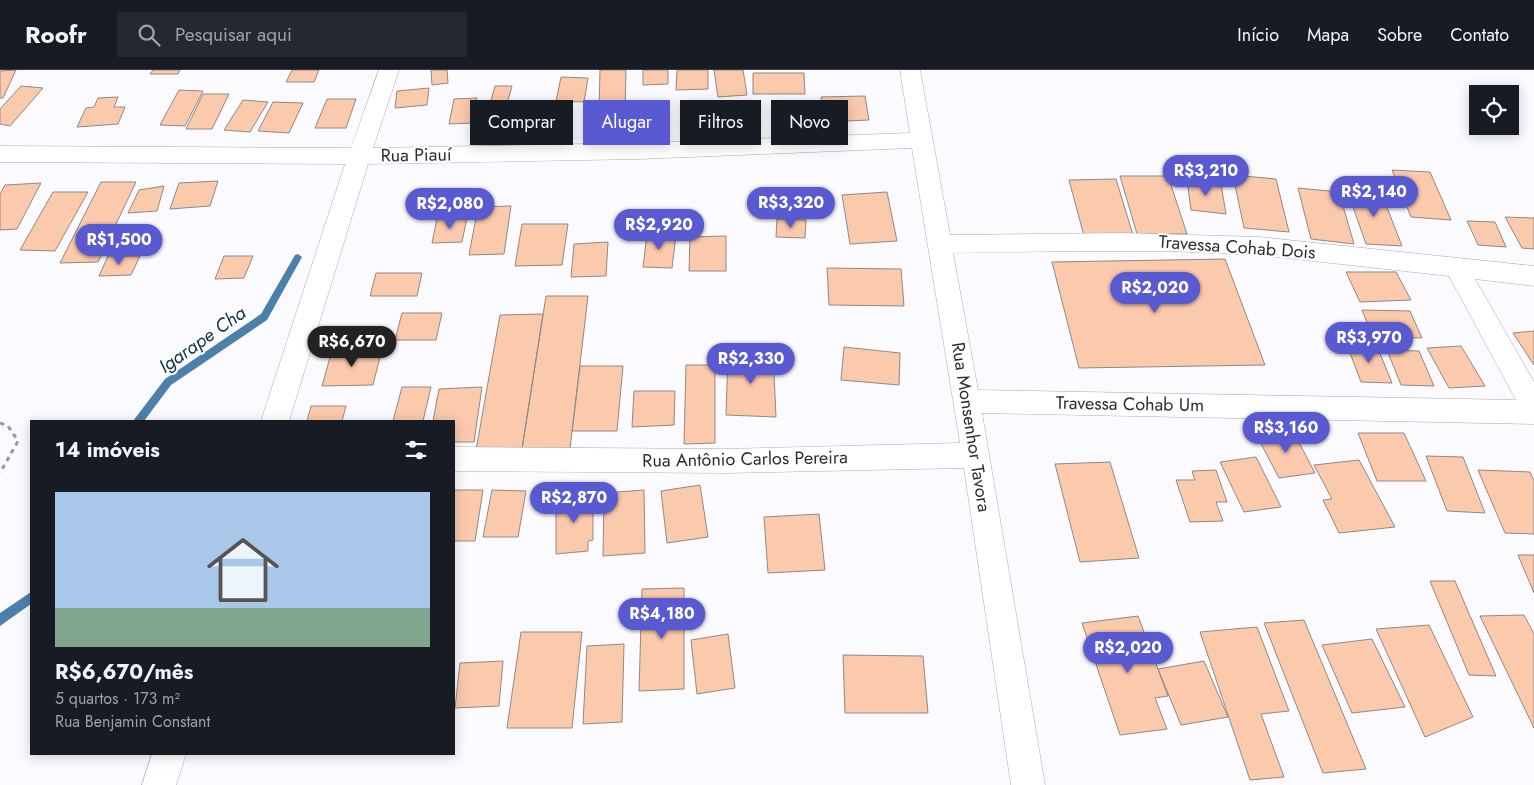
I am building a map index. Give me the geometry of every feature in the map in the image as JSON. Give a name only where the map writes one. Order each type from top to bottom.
[{"type":"street","points":[[275,420],[359,156],[389,70]]},
{"type":"street","name":"Rua Monsenhor Tavora","points":[[910,70],[976,455],[1028,785]]},
{"type":"street","name":"Rua Piauí","points":[[0,154],[359,156],[639,151],[922,140]]},
{"type":"street","name":"Travessa Cohab Dois","points":[[940,244],[1154,241],[1303,250],[1457,269],[1534,276]]},
{"type":"street","points":[[1457,269],[1534,407]]},
{"type":"street","name":"Travessa Cohab Um","points":[[967,401],[1534,412]]},
{"type":"street","name":"Rua Antônio Carlos Pereira","points":[[455,459],[726,461],[976,455]]},
{"type":"street","points":[[159,785],[169,755]]},
{"type":"path","points":[[0,423],[8,426],[18,441],[0,473]]},
{"type":"building","points":[[16,70],[3,98],[0,98],[0,71]]},
{"type":"building","points":[[153,70],[180,70],[178,74],[150,74]]},
{"type":"building","points":[[292,70],[319,70],[314,82],[286,82]]},
{"type":"building","points":[[431,70],[447,70],[448,83],[432,85]]},
{"type":"building","points":[[600,70],[626,70],[625,100],[599,100]]},
{"type":"building","points":[[643,70],[668,70],[668,84],[643,85]]},
{"type":"building","points":[[677,70],[708,70],[708,89],[676,90]]},
{"type":"building","points":[[714,70],[743,70],[747,95],[718,97]]},
{"type":"building","points":[[753,73],[804,73],[805,94],[753,94]]},
{"type":"building","points":[[561,77],[588,78],[583,102],[556,100]]},
{"type":"building","points":[[21,86],[43,88],[10,126],[0,124],[0,109]]},
{"type":"building","points":[[495,86],[512,86],[508,100],[491,100]]},
{"type":"building","points":[[429,88],[427,105],[395,108],[397,91]]},
{"type":"building","points":[[179,90],[203,91],[185,126],[160,125]]},
{"type":"building","points":[[203,94],[229,94],[212,129],[186,129]]},
{"type":"building","points":[[865,96],[869,120],[848,121],[848,100],[821,100],[821,97]]},
{"type":"building","points":[[118,97],[114,107],[125,107],[118,124],[77,127],[86,108],[94,107],[98,98]]},
{"type":"building","points":[[477,98],[477,100],[470,100],[470,123],[449,124],[454,99]]},
{"type":"building","points":[[327,99],[356,99],[346,128],[315,128]]},
{"type":"building","points":[[243,100],[268,102],[250,132],[224,130]]},
{"type":"building","points":[[273,102],[303,103],[289,133],[258,131]]},
{"type":"building","points":[[1392,170],[1430,172],[1451,220],[1411,217]]},
{"type":"building","points":[[1233,175],[1276,179],[1289,232],[1244,228]]},
{"type":"building","points":[[1120,176],[1168,176],[1187,234],[1137,234]]},
{"type":"building","points":[[1116,179],[1133,235],[1084,236],[1069,180]]},
{"type":"building","points":[[1187,180],[1221,184],[1226,214],[1191,210]]},
{"type":"building","points":[[218,181],[210,206],[170,209],[179,183]]},
{"type":"building","points":[[101,182],[136,182],[98,262],[60,263]]},
{"type":"building","points":[[41,183],[17,229],[0,230],[0,194],[5,185]]},
{"type":"building","points":[[164,186],[157,211],[128,213],[139,190]]},
{"type":"building","points":[[1298,188],[1339,192],[1354,244],[1311,239]]},
{"type":"building","points":[[1347,190],[1381,192],[1402,246],[1366,244]]},
{"type":"building","points":[[53,192],[88,192],[55,251],[20,250]]},
{"type":"building","points":[[887,192],[897,241],[850,244],[842,195]]},
{"type":"building","points":[[511,206],[504,254],[469,255],[478,207]]},
{"type":"building","points":[[467,217],[462,242],[432,243],[437,218]]},
{"type":"building","points":[[1505,217],[1534,218],[1534,249],[1522,248]]},
{"type":"building","points":[[777,219],[806,220],[805,238],[776,237]]},
{"type":"building","points":[[1467,221],[1495,222],[1506,247],[1478,245]]},
{"type":"building","points":[[522,224],[568,224],[562,265],[515,266]]},
{"type":"building","points":[[647,234],[676,235],[672,268],[643,267]]},
{"type":"building","points":[[726,236],[726,271],[689,271],[690,237]]},
{"type":"building","points":[[608,242],[606,276],[571,277],[574,244]]},
{"type":"building","points":[[108,256],[140,256],[131,275],[99,276]]},
{"type":"building","points":[[224,256],[253,256],[244,278],[215,279]]},
{"type":"building","points":[[1225,259],[1265,365],[1079,368],[1052,262]]},
{"type":"building","points":[[827,268],[901,269],[904,306],[829,305]]},
{"type":"building","points":[[1346,272],[1396,272],[1411,300],[1360,302]]},
{"type":"building","points":[[376,273],[422,273],[417,296],[370,296]]},
{"type":"building","points":[[546,296],[588,296],[570,449],[522,449]]},
{"type":"building","points":[[1362,310],[1410,311],[1422,338],[1373,337]]},
{"type":"building","points":[[402,313],[442,313],[436,340],[395,340]]},
{"type":"building","points":[[543,314],[522,449],[476,450],[500,315]]},
{"type":"building","points":[[1534,331],[1534,365],[1513,333]]},
{"type":"building","points":[[1347,345],[1377,346],[1392,383],[1361,382]]},
{"type":"building","points":[[1461,346],[1485,386],[1449,388],[1427,348]]},
{"type":"building","points":[[844,347],[900,353],[899,385],[841,380]]},
{"type":"building","points":[[382,349],[373,385],[322,386],[332,350]]},
{"type":"building","points":[[1387,350],[1419,351],[1434,386],[1401,385]]},
{"type":"building","points":[[773,352],[776,417],[726,415],[728,354]]},
{"type":"building","points":[[686,365],[715,365],[715,443],[684,444]]},
{"type":"building","points":[[580,366],[623,366],[617,431],[572,431]]},
{"type":"building","points":[[402,387],[431,387],[423,420],[393,420]]},
{"type":"building","points":[[482,387],[474,442],[455,442],[455,420],[433,420],[439,389]]},
{"type":"building","points":[[634,391],[675,391],[674,425],[632,427]]},
{"type":"building","points":[[311,406],[346,406],[342,420],[307,420]]},
{"type":"building","points":[[1293,431],[1315,473],[1279,478],[1257,436]]},
{"type":"building","points":[[1358,433],[1404,433],[1426,481],[1377,481]]},
{"type":"building","points":[[1426,456],[1463,457],[1485,513],[1447,511]]},
{"type":"building","points":[[1256,457],[1281,507],[1244,512],[1220,462]]},
{"type":"building","points":[[1359,460],[1395,527],[1339,533],[1323,500],[1332,499],[1314,465]]},
{"type":"building","points":[[1110,462],[1139,558],[1080,562],[1055,464]]},
{"type":"building","points":[[1216,470],[1227,502],[1216,502],[1223,521],[1190,522],[1176,480],[1195,480],[1192,471]]},
{"type":"building","points":[[1478,470],[1530,472],[1534,481],[1534,534],[1505,533]]},
{"type":"building","points":[[700,485],[708,537],[667,543],[661,491]]},
{"type":"building","points":[[455,490],[483,490],[475,541],[455,541]]},
{"type":"building","points":[[492,490],[526,491],[518,537],[483,537]]},
{"type":"building","points":[[644,490],[645,553],[603,556],[604,493]]},
{"type":"building","points":[[593,494],[593,540],[588,541],[588,551],[556,554],[556,498]]},
{"type":"building","points":[[819,514],[825,570],[768,573],[764,517]]},
{"type":"building","points":[[1518,555],[1534,555],[1534,593]]},
{"type":"building","points":[[1430,581],[1455,581],[1496,676],[1469,675]]},
{"type":"building","points":[[684,588],[684,689],[639,691],[642,589]]},
{"type":"building","points":[[1524,615],[1534,634],[1534,728],[1480,616]]},
{"type":"building","points":[[1138,616],[1168,696],[1155,698],[1167,729],[1120,735],[1082,623]]},
{"type":"building","points":[[1304,620],[1366,769],[1323,773],[1264,623]]},
{"type":"building","points":[[1429,625],[1473,717],[1425,737],[1376,629]]},
{"type":"building","points":[[1257,627],[1289,711],[1261,714],[1284,777],[1250,780],[1200,632]]},
{"type":"building","points":[[521,632],[582,632],[572,728],[507,728]]},
{"type":"building","points":[[728,634],[735,688],[697,694],[691,640]]},
{"type":"building","points":[[1372,639],[1405,707],[1352,713],[1322,645]]},
{"type":"building","points":[[624,644],[622,722],[583,724],[587,646]]},
{"type":"building","points":[[843,655],[923,656],[928,713],[845,713]]},
{"type":"building","points":[[503,661],[499,706],[455,708],[460,663]]},
{"type":"building","points":[[1204,661],[1228,717],[1181,725],[1158,669]]},
{"type":"waterway","name":"Igarape Cha","points":[[139,420],[168,382],[264,317],[298,257]]},
{"type":"waterway","name":"Igarape Cha","points":[[0,620],[30,598]]}]
